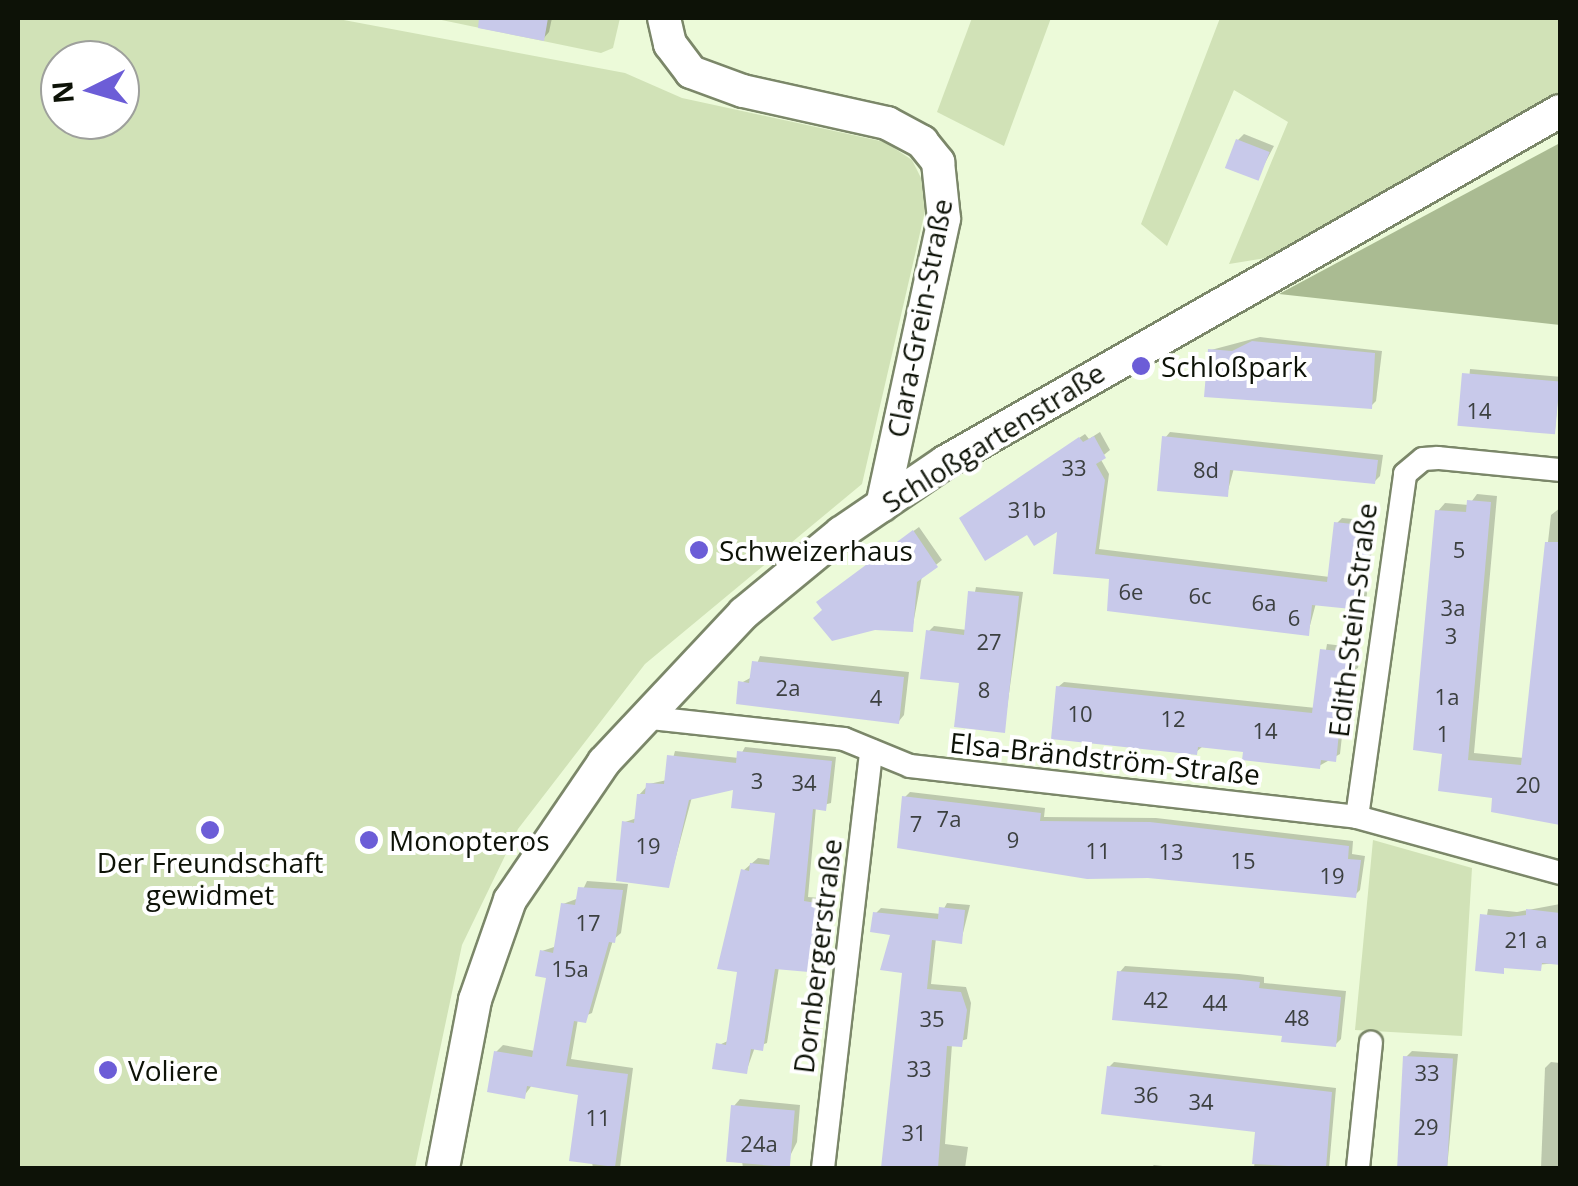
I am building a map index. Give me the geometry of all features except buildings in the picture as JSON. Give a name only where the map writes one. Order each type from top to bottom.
[{"type":"street","name":"Clara-Grein-Straße","points":[[664,18],[670,44],[690,72],[743,91],[887,122],[922,142],[938,162],[944,218],[882,505]]},
{"type":"street","name":"Schloßgartenstraße","points":[[443,1168],[475,1000],[499,923],[554,830],[642,717],[744,613],[882,505],[1153,338],[1560,111]]},
{"type":"street","name":"Edith-Stein-Straße","points":[[1357,817],[1404,474],[1424,459],[1438,458],[1560,470]]},
{"type":"street","name":"Elsa-Brändström-Straße","points":[[642,717],[844,739],[910,766],[1357,817],[1560,873]]},
{"type":"street","name":"Dornbergerstraße","points":[[823,1168],[871,750]]},
{"type":"street","points":[[1358,1168],[1371,1042]]},
{"type":"green space","points":[[18,18],[333,18],[625,73],[682,98],[885,142],[912,160],[929,194],[862,484],[645,664],[518,829],[462,945],[415,1168],[18,1168]]},
{"type":"green space","points":[[432,18],[620,18],[613,48],[601,53]]},
{"type":"green space","points":[[972,18],[1051,18],[1004,146],[937,112]]},
{"type":"green space","points":[[1220,18],[1560,18],[1560,97],[1272,257],[1229,264],[1288,122],[1234,90],[1167,246],[1141,224]]},
{"type":"green space","points":[[1560,143],[1560,325],[1279,294]]},
{"type":"green space","points":[[1373,840],[1472,868],[1462,1036],[1355,1030]]},
{"type":"place","name":"Schloßpark","points":[[1141,366]]},
{"type":"place","name":"Schweizerhaus","points":[[699,550]]},
{"type":"place","name":"Der Freundschaft gewidmet","points":[[210,830]]},
{"type":"place","name":"Monopteros","points":[[369,840]]},
{"type":"place","name":"Voliere","points":[[108,1070]]}]
